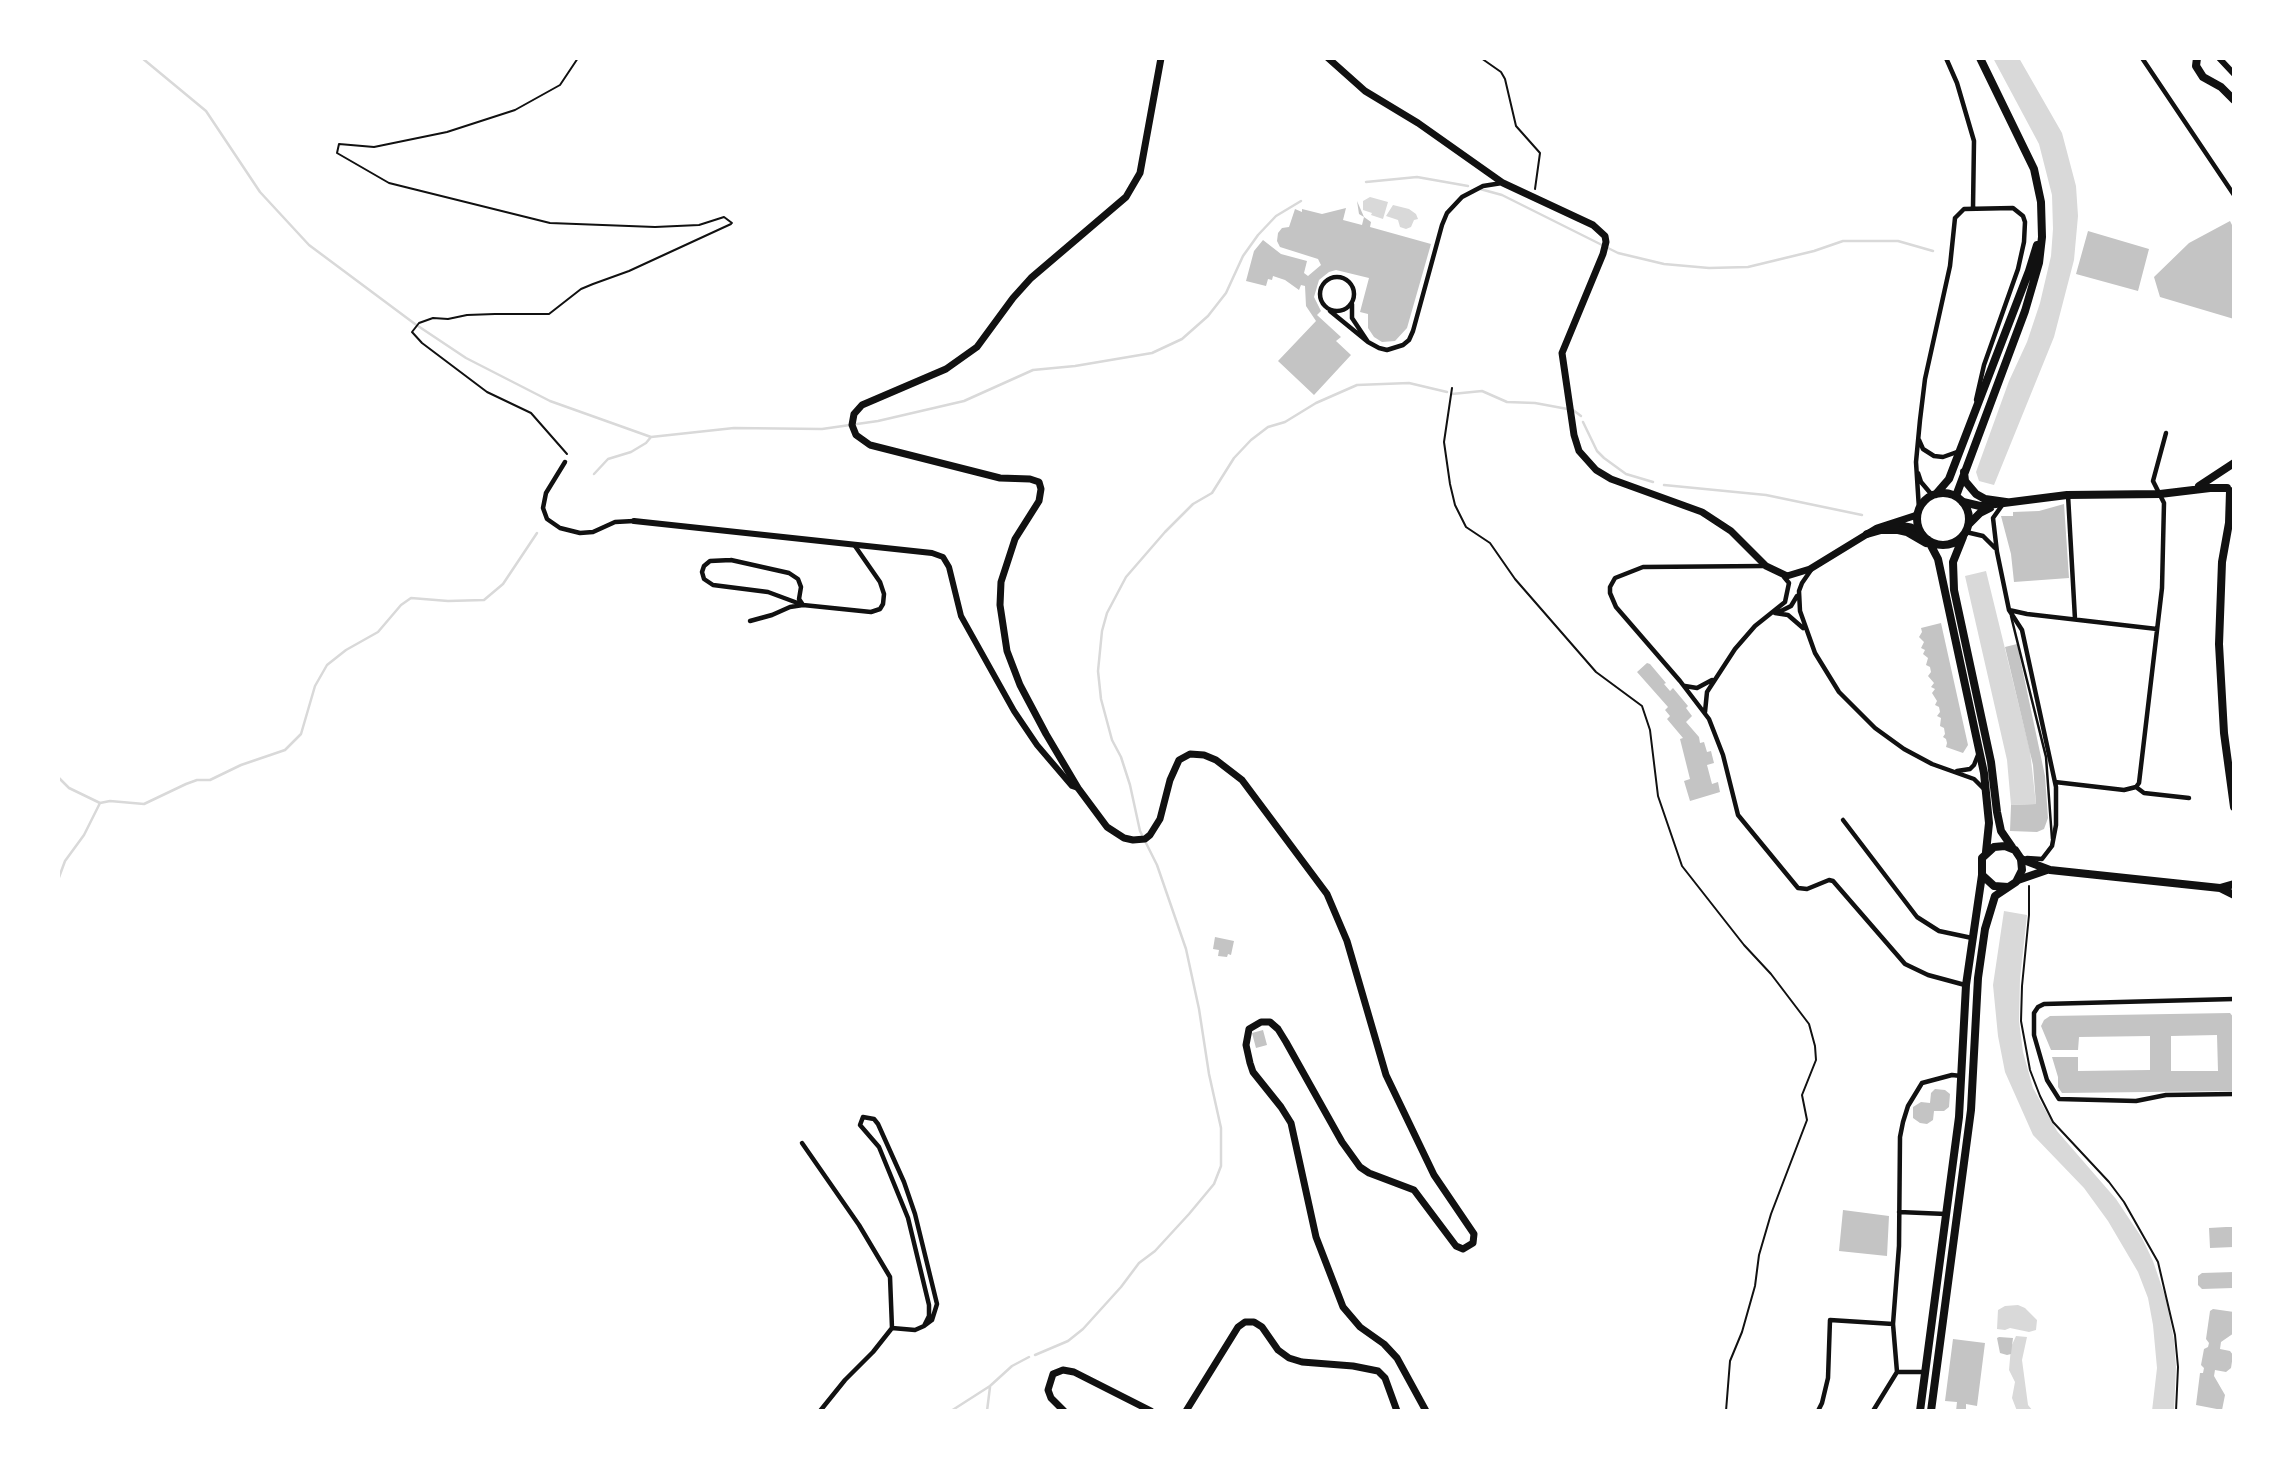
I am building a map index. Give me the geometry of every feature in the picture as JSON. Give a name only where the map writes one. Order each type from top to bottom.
[{"type":"main road","points":[[1161,58],[1140,173],[1126,197],[1024,285],[977,347],[946,369],[862,405],[853,414],[852,423],[856,435],[870,445],[1000,478],[1035,479],[1040,484],[1039,501],[1012,548],[1001,582],[1000,605],[1007,650],[1020,685],[1045,734],[1078,788],[1107,827],[1124,838],[1139,840],[1150,835],[1160,819],[1170,780],[1180,761],[1196,753],[1211,757],[1242,780],[1327,894],[1347,941],[1387,1075],[1434,1175],[1474,1234],[1475,1238],[1469,1247],[1463,1249],[1456,1246],[1414,1190],[1369,1173],[1353,1159],[1278,1029],[1270,1022],[1261,1022],[1249,1029],[1246,1045],[1253,1072],[1291,1123],[1316,1237],[1343,1307],[1355,1322],[1384,1344],[1397,1358],[1426,1411]]},
{"type":"main road","points":[[1328,58],[1364,91],[1418,123],[1503,183],[1593,225],[1602,232],[1606,245],[1562,353],[1574,435],[1580,452],[1596,470],[1611,479],[1702,512],[1731,531],[1766,565],[1781,574],[1795,575],[1814,567],[1885,524],[1918,512]]},
{"type":"main road","points":[[1980,58],[2031,162],[2039,185],[2042,215],[2039,263],[2028,302],[1964,472],[1962,501],[1969,512],[1966,531],[1954,562],[1954,590],[1991,762],[2001,831],[2018,854],[2022,870],[2018,880]]},
{"type":"main road","points":[[2197,58],[2196,66],[2203,77],[2221,87],[2234,100]]},
{"type":"main road","points":[[1938,559],[1918,525],[1918,512],[1925,500],[1949,479],[2029,271],[2042,215]]},
{"type":"main road","points":[[2193,489],[2231,466]]},
{"type":"main road","points":[[2231,466],[2224,478],[2231,491],[2222,562],[2220,644],[2224,733],[2234,807]]},
{"type":"main road","points":[[1964,472],[1965,481],[1976,494],[1985,499],[2007,502]]},
{"type":"main road","points":[[1934,494],[1944,493],[1980,506],[2068,495],[2160,494],[2193,489],[2231,491]]},
{"type":"main road","points":[[1885,524],[1905,525],[1937,545],[1947,545],[1966,531],[1980,513],[2007,502]]},
{"type":"main road","points":[[2229,523],[2234,511]]},
{"type":"main road","points":[[1867,534],[1881,530],[1907,532],[1932,548],[1938,559],[1978,745],[1989,823],[1986,852],[1980,865],[1982,875],[1966,985],[1963,1076],[1920,1411]]},
{"type":"main road","points":[[1986,852],[1999,846],[2050,870]]},
{"type":"main road","points":[[1931,1411],[1971,1110],[1977,990],[1991,902],[1999,892],[2018,880],[2050,870],[2220,888],[2234,884]]},
{"type":"main road","points":[[1982,875],[1991,885],[2008,887]]},
{"type":"main road","points":[[2220,888],[2234,897]]},
{"type":"main road","points":[[1186,1411],[1238,1327],[1245,1322],[1254,1322],[1262,1327],[1278,1350],[1289,1358],[1378,1371],[1385,1378],[1396,1411]]},
{"type":"main road","points":[[1064,1411],[1051,1398],[1048,1390],[1054,1374],[1063,1370],[1074,1372],[1151,1411]]},
{"type":"street","points":[[1945,58],[1958,83],[1975,141],[1973,208]]},
{"type":"street","points":[[2142,58],[2234,195]]},
{"type":"street","points":[[2219,58],[2234,74]]},
{"type":"street","points":[[1368,342],[1352,318],[1352,287],[1339,277],[1328,279],[1320,294],[1327,308],[1368,342],[1379,348],[1387,350],[1403,345],[1413,331],[1447,213],[1462,198],[1483,186],[1503,183]]},
{"type":"street","points":[[1918,512],[1916,462],[1925,379],[1950,266],[1955,218],[1964,209],[2013,208],[2023,216],[2025,231],[2018,269],[1984,365],[1971,422]]},
{"type":"street","points":[[1327,308],[1332,312],[1343,310],[1352,303],[1353,298]]},
{"type":"street","points":[[2138,789],[2162,589],[2164,503],[2153,481],[2166,433]]},
{"type":"street","points":[[1918,439],[1923,449],[1934,456],[1951,455],[1961,449]]},
{"type":"street","points":[[565,462],[546,493],[543,508],[547,519],[560,528],[580,533],[593,532],[615,522],[634,521],[932,553],[943,557],[949,566],[961,616],[1014,711],[1037,745],[1072,786],[1078,788]]},
{"type":"street","points":[[1916,462],[1921,482],[1934,494]]},
{"type":"street","points":[[2068,495],[2075,619]]},
{"type":"street","points":[[2007,502],[1998,508],[1993,518],[1997,552],[2009,610],[2022,630],[2055,782],[2056,816],[2052,846],[2042,859],[2018,854]]},
{"type":"street","points":[[1966,531],[1988,539],[1997,552]]},
{"type":"street","points":[[803,605],[799,599],[801,587],[798,579],[789,573],[731,560],[710,561],[704,566],[704,579],[713,585],[768,592],[803,605],[871,612],[880,609],[884,594],[880,582],[854,545]]},
{"type":"street","points":[[1766,565],[1643,567],[1615,578],[1610,593],[1616,607],[1705,714],[1720,745],[1738,815],[1798,888],[1807,890],[1829,880],[1833,881],[1905,964],[1928,975],[1966,985]]},
{"type":"street","points":[[1771,614],[1791,606],[1802,583],[1814,567]]},
{"type":"street","points":[[1680,681],[1690,688],[1697,688],[1713,680],[1748,634],[1781,607],[1788,597],[1789,583],[1781,574]]},
{"type":"street","points":[[1799,592],[1800,611],[1806,632],[1826,673],[1861,715],[1904,749],[1933,764],[1979,781],[1987,796]]},
{"type":"street","points":[[750,621],[803,605]]},
{"type":"street","points":[[2009,610],[2157,629]]},
{"type":"street","points":[[1771,614],[1781,612],[1788,615],[1806,632]]},
{"type":"street","points":[[1705,714],[1704,699],[1720,672]]},
{"type":"street","points":[[1953,771],[1963,771],[1974,765],[1979,754],[1978,745]]},
{"type":"street","points":[[2055,782],[2138,789],[2144,793],[2189,798]]},
{"type":"street","points":[[1843,820],[1917,917],[1939,931],[1973,938]]},
{"type":"street","points":[[2234,999],[2044,1004],[2034,1013],[2034,1035],[2047,1080],[2059,1099],[2136,1101],[2166,1095],[2234,1094]]},
{"type":"street","points":[[1873,1411],[1897,1372],[1893,1324],[1899,1247],[1900,1138],[1908,1106],[1922,1083],[1952,1075],[1963,1076]]},
{"type":"street","points":[[892,1328],[915,1330],[924,1326],[932,1320],[937,1304],[915,1214],[878,1124],[874,1119],[863,1116],[860,1125],[878,1147],[908,1218],[929,1305],[929,1316],[924,1326]]},
{"type":"street","points":[[802,1143],[859,1225],[890,1277],[892,1328],[820,1411]]},
{"type":"street","points":[[1899,1212],[1946,1214]]},
{"type":"street","points":[[1818,1411],[1828,1378],[1830,1320],[1893,1324]]},
{"type":"street","points":[[1897,1372],[1926,1373]]},
{"type":"lane","points":[[2009,610],[2046,757],[2052,846]]},
{"type":"path","points":[[565,462],[567,453],[531,413],[486,393],[453,369],[412,332],[419,323],[433,318],[449,320],[495,314],[549,314],[581,289],[629,271],[732,223],[724,217],[699,225],[666,227],[550,223],[389,183],[337,153],[339,144],[374,147],[447,132],[515,110],[560,85],[578,58]]},
{"type":"path","points":[[1481,58],[1501,72],[1516,126],[1540,153],[1534,197]]},
{"type":"path","points":[[1451,388],[1444,442],[1455,505],[1466,527],[1490,543],[1519,585],[1596,672],[1642,706],[1650,730],[1658,796],[1682,866],[1809,1024],[1815,1046],[1816,1060],[1802,1095],[1807,1120],[1771,1214],[1759,1255],[1753,1295],[1730,1361],[1726,1411]]},
{"type":"path","points":[[2029,886],[2021,1021],[2030,1070],[2053,1122],[2124,1202],[2158,1262],[2167,1292],[2176,1342],[2176,1411]]},
{"type":"shaded area","points":[[1993,58],[2019,58],[2062,133],[2076,186],[2078,216],[2074,260],[2054,337],[1994,485],[1979,481],[1976,472],[2040,303],[2051,256],[2053,229],[2052,195],[2039,144]]},
{"type":"shaded area","points":[[1370,197],[1388,202],[1383,219],[1363,210],[1363,201]]},
{"type":"shaded area","points":[[1393,205],[1409,209],[1418,219],[1414,220],[1411,227],[1400,227],[1398,220],[1386,216]]},
{"type":"shaded area","points":[[1986,571],[2030,751],[2036,804],[2011,805],[2007,760],[1965,576]]},
{"type":"shaded area","points":[[2004,911],[2027,915],[2020,979],[2019,1021],[2023,1052],[2033,1088],[2057,1131],[2116,1199],[2142,1238],[2153,1261],[2166,1299],[2174,1340],[2174,1411],[2152,1411],[2157,1368],[2153,1325],[2148,1298],[2138,1272],[2108,1221],[2084,1188],[2033,1135],[2005,1072],[1993,985]]},
{"type":"shaded area","points":[[2018,1305],[2037,1320],[2036,1330],[2029,1332],[2010,1328],[1997,1329],[1998,1310],[2005,1306]]},
{"type":"shaded area","points":[[2016,1336],[2027,1337],[2022,1360],[2028,1405],[2033,1411],[2017,1411],[2012,1398],[2015,1382],[2009,1370],[2011,1347]]},
{"type":"building","points":[[1346,208],[1343,220],[1362,225],[1364,217],[1371,222],[1370,227],[1431,244],[1407,328],[1395,341],[1382,342],[1374,337],[1368,328],[1368,314],[1360,312],[1369,278],[1336,270],[1319,280],[1314,297],[1321,311],[1317,315],[1341,337],[1336,341],[1351,355],[1314,395],[1278,361],[1316,321],[1306,306],[1305,286],[1301,285],[1299,290],[1285,280],[1273,276],[1272,280],[1268,279],[1266,286],[1246,281],[1254,251],[1263,240],[1281,254],[1307,261],[1304,273],[1308,276],[1321,265],[1318,259],[1280,247],[1277,241],[1282,228],[1289,227],[1295,209],[1322,214]]},
{"type":"building","points":[[2230,221],[2234,229],[2234,319],[2160,297],[2154,277],[2189,243]]},
{"type":"building","points":[[2088,231],[2149,249],[2138,291],[2076,274]]},
{"type":"building","points":[[2064,504],[2069,578],[2014,582],[2011,554],[2001,516],[2013,516],[2013,512],[2039,511]]},
{"type":"building","points":[[1941,623],[1968,745],[1963,753],[1946,747],[1944,728],[1940,726],[1941,718],[1937,716],[1939,707],[1935,705],[1937,701],[1932,693],[1935,689],[1931,687],[1934,683],[1928,676],[1931,672],[1926,665],[1928,658],[1923,654],[1925,650],[1921,648],[1924,642],[1919,637],[1921,628]]},
{"type":"building","points":[[2017,644],[2045,776],[2048,818],[2044,829],[2037,832],[2010,831],[2011,805],[2036,804],[2033,765],[2005,647]]},
{"type":"building","points":[[1647,663],[1670,691],[1673,688],[1688,706],[1686,708],[1692,716],[1686,722],[1699,737],[1700,743],[1704,742],[1707,752],[1711,751],[1714,763],[1707,765],[1712,784],[1718,782],[1720,792],[1690,801],[1684,781],[1690,779],[1680,739],[1683,738],[1667,719],[1670,716],[1665,710],[1668,707],[1637,672]]},
{"type":"building","points":[[1215,937],[1234,941],[1231,955],[1218,956],[1219,950],[1213,949]]},
{"type":"building","points":[[2230,1013],[2234,1018],[2234,1087],[2232,1091],[2062,1093],[2058,1087],[2052,1057],[2078,1057],[2078,1071],[2150,1070],[2150,1036],[2079,1037],[2078,1050],[2051,1050],[2041,1026],[2050,1016]],"holes":[[[2217,1035],[2218,1071],[2171,1071],[2171,1036]]]},
{"type":"building","points":[[1263,1030],[1267,1045],[1256,1048],[1252,1033]]},
{"type":"building","points":[[1935,1089],[1945,1090],[1950,1094],[1949,1107],[1944,1111],[1934,1111],[1933,1120],[1927,1124],[1920,1123],[1913,1118],[1913,1107],[1921,1102],[1930,1103],[1931,1093]]},
{"type":"building","points":[[1843,1210],[1889,1216],[1887,1256],[1839,1251]]},
{"type":"building","points":[[2234,1227],[2234,1247],[2210,1248],[2209,1228]]},
{"type":"building","points":[[2234,1272],[2233,1288],[2202,1289],[2198,1285],[2198,1276],[2202,1273]]},
{"type":"building","points":[[2213,1309],[2234,1312],[2234,1333],[2221,1342],[2220,1349],[2230,1351],[2233,1355],[2231,1368],[2226,1372],[2215,1370],[2214,1376],[2225,1395],[2222,1410],[2196,1405],[2200,1373],[2203,1373],[2204,1368],[2201,1365],[2204,1349],[2209,1343],[2206,1339],[2210,1311]]},
{"type":"building","points":[[1999,1337],[2013,1338],[2011,1354],[2000,1353]]},
{"type":"building","points":[[1953,1339],[1985,1343],[1977,1406],[1966,1404],[1966,1411],[1956,1411],[1957,1402],[1945,1401]]},
{"type":"waterway","points":[[142,58],[206,111],[260,192],[309,245],[415,324],[466,358],[550,401],[651,437],[734,428],[822,429],[878,421],[964,401],[1033,370],[1152,353],[1182,339],[1208,316],[1226,293],[1243,256],[1258,235],[1276,216],[1301,201]]},
{"type":"waterway","points":[[1366,182],[1417,177],[1468,186]]},
{"type":"waterway","points":[[1480,189],[1502,195],[1618,253],[1664,264],[1709,268],[1748,267],[1843,241],[1898,241],[1933,251]]},
{"type":"waterway","points":[[1035,1355],[1068,1341],[1083,1329],[1139,1263],[1155,1251],[1189,1214],[1214,1184],[1221,1166],[1221,1128],[1186,949],[1157,865],[1140,831],[1130,785],[1112,740],[1101,699],[1098,671],[1102,631],[1107,613],[1126,577],[1193,504],[1212,493],[1234,458],[1268,427],[1285,422],[1316,403],[1357,385],[1409,383],[1447,392]]},
{"type":"waterway","points":[[1452,394],[1482,391],[1507,402],[1535,403],[1573,410],[1581,416]]},
{"type":"waterway","points":[[1583,422],[1597,451],[1604,458],[1626,474],[1653,482]]},
{"type":"waterway","points":[[594,474],[608,459],[631,452],[651,437]]},
{"type":"waterway","points":[[1664,485],[1766,495],[1862,515]]},
{"type":"waterway","points":[[58,777],[69,788],[100,803],[110,801],[144,804],[186,784],[197,780],[210,780],[241,765],[285,750],[301,734],[315,686],[327,665],[346,650],[378,632],[401,605],[411,598],[484,600],[503,584],[537,533]]},
{"type":"waterway","points":[[58,880],[65,861],[84,835],[100,803]]},
{"type":"waterway","points":[[951,1411],[990,1386],[1012,1366],[1029,1357]]},
{"type":"waterway","points":[[987,1411],[990,1387]]}]
